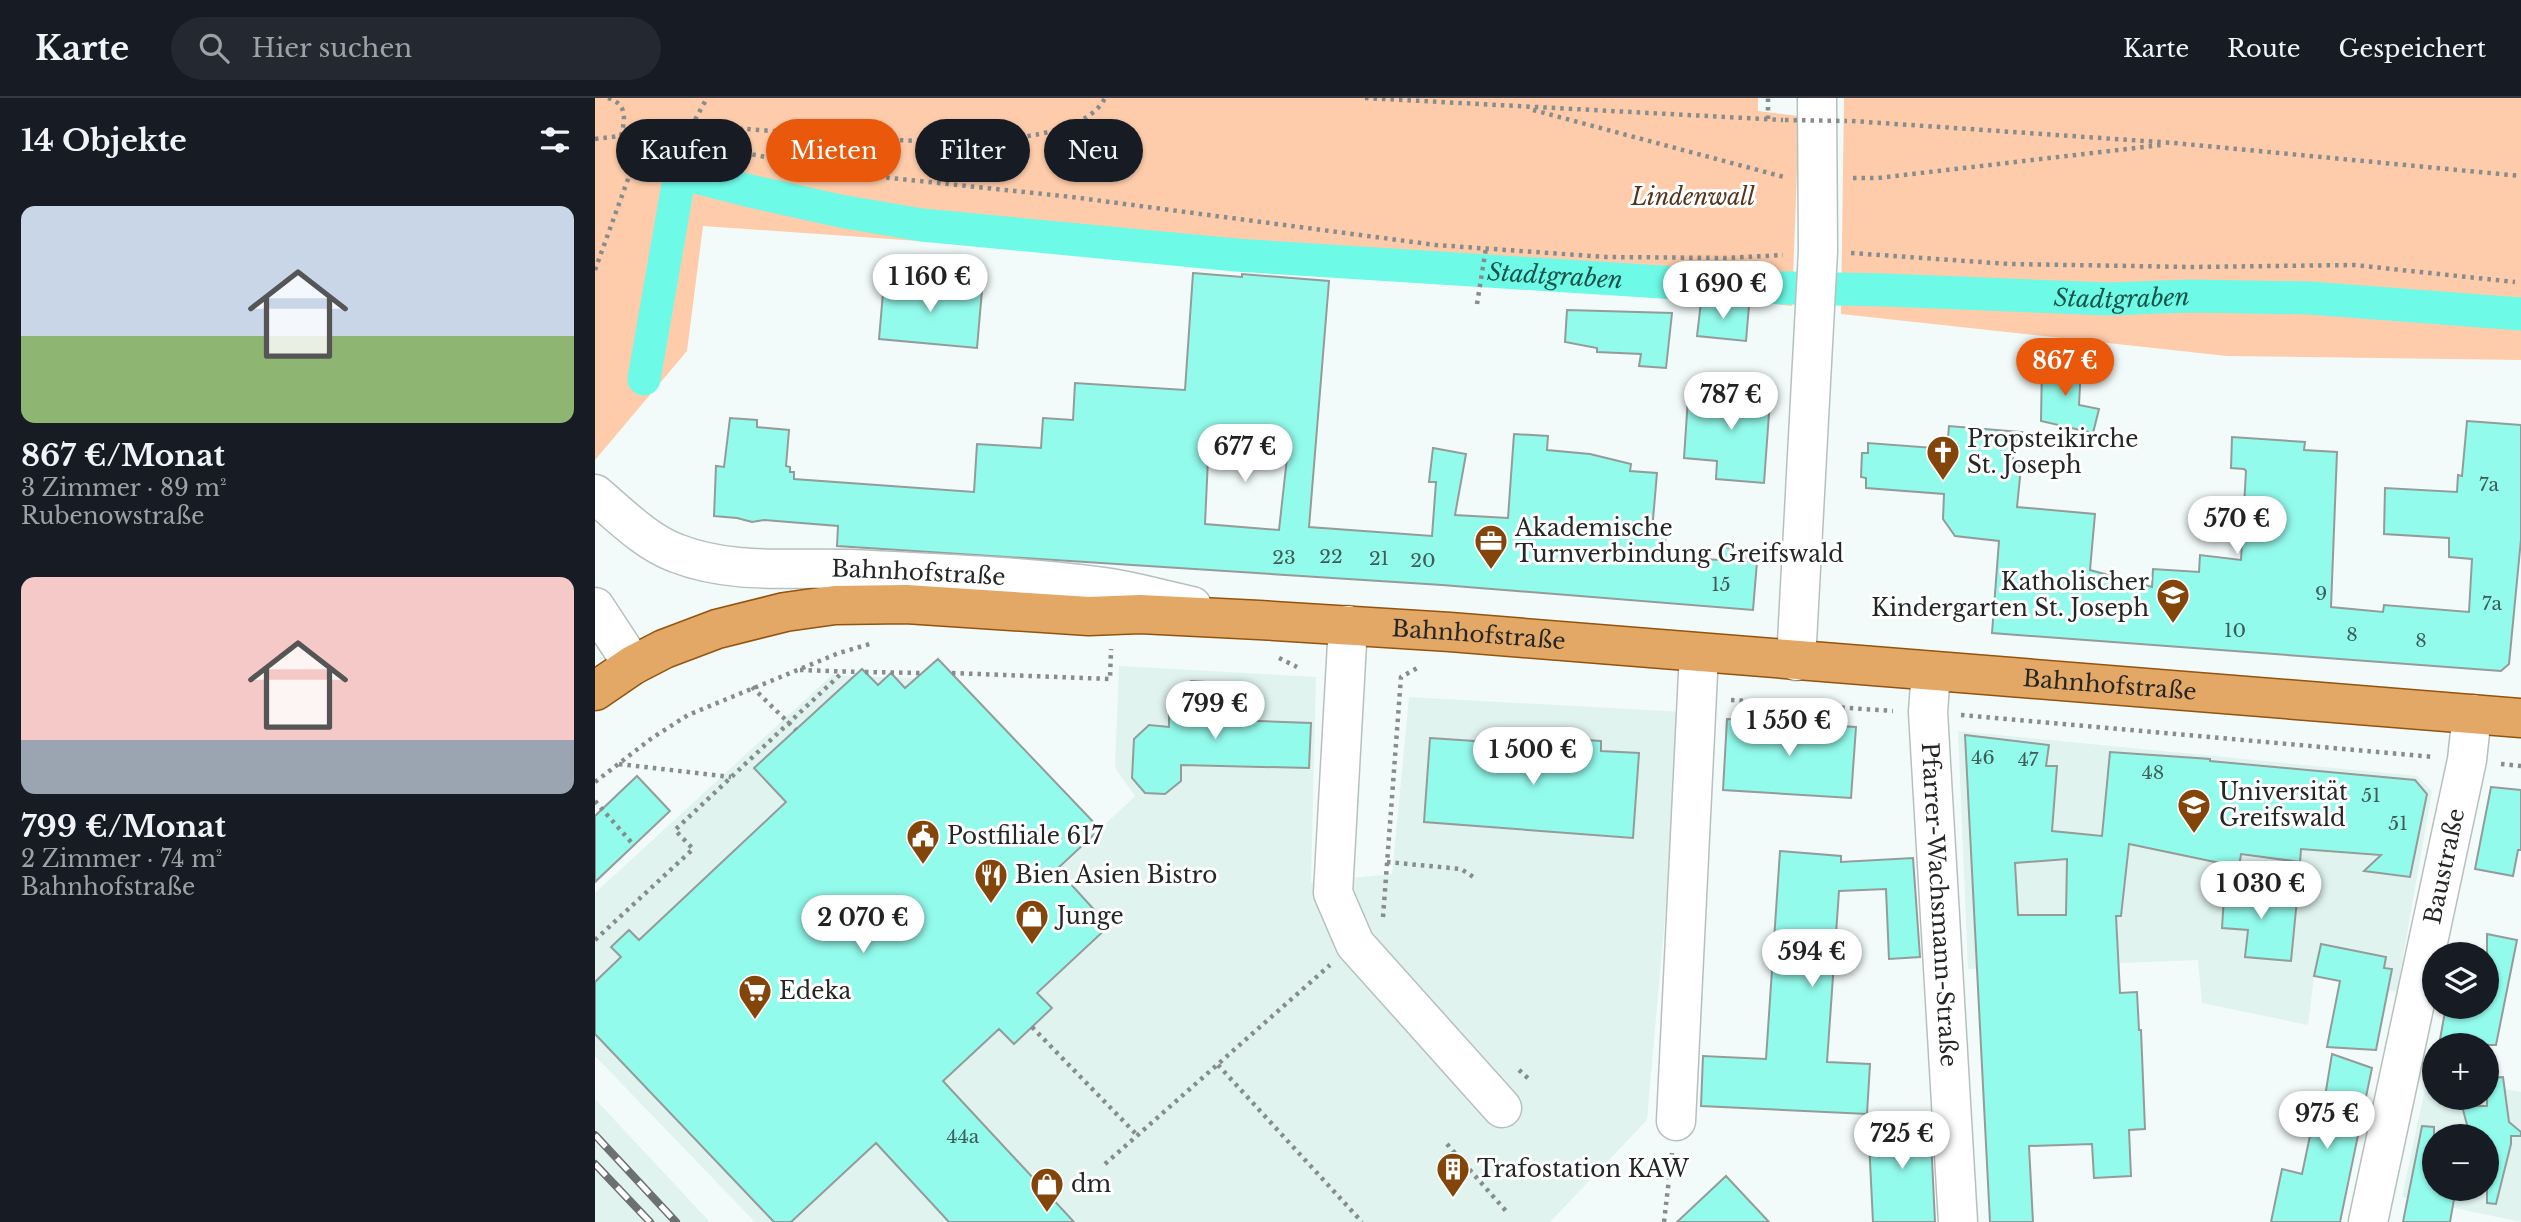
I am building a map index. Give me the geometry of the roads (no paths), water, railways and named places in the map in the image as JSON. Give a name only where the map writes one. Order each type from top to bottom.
[{"type":"main road","name":"Bahnhofstraße","points":[[595,691],[633,665],[664,649],[717,629],[785,612],[835,605],[906,604],[1089,615],[1140,614],[1348,625],[2521,718]]},
{"type":"street","points":[[1795,661],[1817,255],[1817,98]]},
{"type":"street","name":"Bahnhofstraße","points":[[595,494],[661,547],[697,561],[721,566],[743,569],[862,570],[1095,586],[1259,620]]},
{"type":"street","points":[[595,607],[633,665]]},
{"type":"street","points":[[1348,625],[1333,893],[1355,944],[1502,1108]]},
{"type":"street","points":[[1676,1121],[1699,698],[1699,653]]},
{"type":"street","name":"Pfarrer-Wachsmann-Straße","points":[[1931,671],[1929,712],[1958,1222]]},
{"type":"street","name":"Baustraße","points":[[2368,1222],[2467,760],[2472,714]]},
{"type":"waterway","name":"Stadtgraben","points":[[644,379],[680,173],[840,211],[922,225],[1236,255],[1740,287],[2108,299],[2190,296],[2310,298],[2521,314]]},
{"type":"railway","points":[[595,1135],[676,1222]]},
{"type":"railway","points":[[595,1164],[650,1222]]},
{"type":"place","name":"Propsteikirche St. Joseph","points":[[1943,482]]},
{"type":"place","name":"Akademische Turnverbindung Greifswald","points":[[1491,571]]},
{"type":"place","name":"Katholischer Kindergarten St. Joseph","points":[[2173,625]]},
{"type":"place","name":"Universität Greifswald","points":[[2194,835]]},
{"type":"place","name":"Postfiliale 617","points":[[923,866]]},
{"type":"place","name":"Bien Asien Bistro","points":[[991,905]]},
{"type":"place","name":"Junge","points":[[1032,946]]},
{"type":"place","name":"Edeka","points":[[755,1021]]},
{"type":"place","name":"Trafostation KAW","points":[[1453,1199]]},
{"type":"place","name":"dm","points":[[1047,1214]]},
{"type":"park label","name":"Lindenwall","points":[[1693,197]]}]
